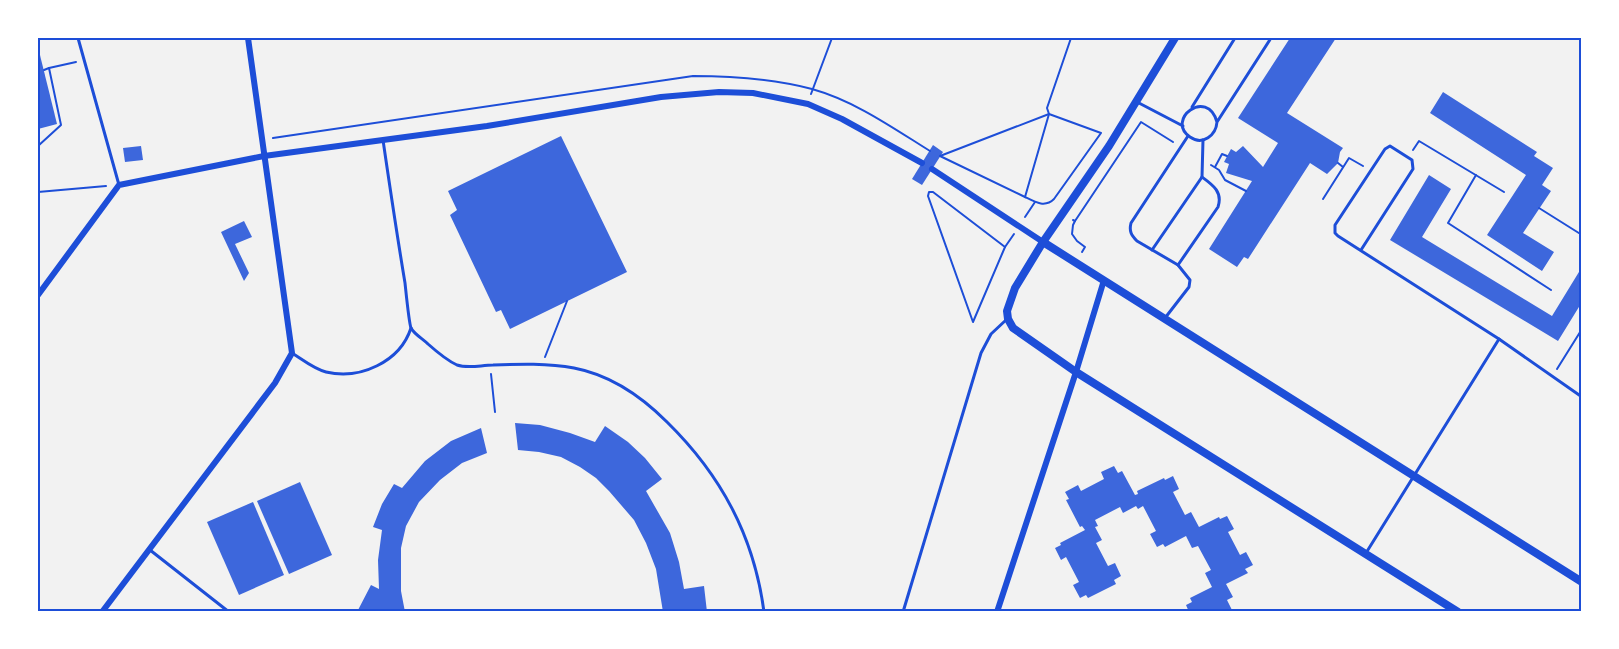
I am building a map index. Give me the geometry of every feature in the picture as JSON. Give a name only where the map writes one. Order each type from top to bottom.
[{"type":"street","points":[[102,612],[275,383],[292,353],[248,38]]},
{"type":"street","points":[[1175,38],[1109,146],[1043,242],[1012,295],[1007,310],[1008,319],[1013,328],[1076,372],[1458,612]]},
{"type":"street","points":[[38,295],[119,185],[264,156],[487,126],[661,97],[718,92],[753,93],[808,104],[842,119],[922,163]]},
{"type":"street","points":[[932,169],[1043,242],[1581,582]]},
{"type":"street","points":[[997,612],[1104,280]]},
{"type":"lane","points":[[78,38],[119,185]]},
{"type":"lane","points":[[1235,38],[1191,109],[1184,116],[1183,126],[1188,136],[1193,139],[1203,140],[1214,132],[1217,122],[1271,38]]},
{"type":"lane","points":[[1136,102],[1183,126]]},
{"type":"lane","points":[[1191,109],[1202,106],[1207,108],[1212,111],[1217,122]]},
{"type":"lane","points":[[1165,318],[1191,283],[1178,265],[1132,237],[1130,228],[1131,223],[1188,136]]},
{"type":"lane","points":[[292,353],[319,369],[340,373],[362,371],[383,363],[405,344],[411,328],[383,140]]},
{"type":"lane","points":[[1152,250],[1202,177],[1203,140]]},
{"type":"lane","points":[[1361,249],[1413,169],[1409,158],[1390,146],[1387,147],[1335,225],[1334,229],[1338,236],[1499,339],[1581,397]]},
{"type":"lane","points":[[1178,265],[1220,202],[1214,186],[1202,177]]},
{"type":"lane","points":[[903,612],[981,353],[991,334],[1008,319]]},
{"type":"lane","points":[[411,328],[441,356],[457,365],[473,367],[542,365],[574,368],[613,381],[652,407],[692,447],[726,496],[742,530],[762,591],[764,612]]},
{"type":"lane","points":[[1366,553],[1499,339]]},
{"type":"lane","points":[[150,549],[229,612]]},
{"type":"path","points":[[808,104],[832,38]]},
{"type":"path","points":[[1025,197],[1049,114],[1047,108],[1071,38]]},
{"type":"path","points":[[44,70],[86,60]]},
{"type":"path","points":[[38,146],[61,125],[49,68]]},
{"type":"path","points":[[262,140],[693,76],[726,76],[813,89],[855,107],[930,151]]},
{"type":"path","points":[[1049,114],[1101,133],[1052,202],[1043,204],[1025,197],[940,156],[1049,114]]},
{"type":"path","points":[[1076,262],[1086,247],[1072,234],[1073,225],[1141,122],[1180,146]]},
{"type":"path","points":[[1409,158],[1419,141],[1504,192]]},
{"type":"path","points":[[1215,167],[1222,154],[1227,156]]},
{"type":"path","points":[[1323,199],[1349,158],[1371,171]]},
{"type":"path","points":[[1203,160],[1219,170],[1225,180],[1246,191]]},
{"type":"path","points":[[1338,163],[1343,167]]},
{"type":"path","points":[[1476,175],[1448,223],[1551,290]]},
{"type":"path","points":[[38,192],[119,185]]},
{"type":"path","points":[[929,192],[933,192],[1005,247],[973,322],[928,196],[929,192]]},
{"type":"path","points":[[1539,208],[1581,235]]},
{"type":"path","points":[[1062,213],[1075,221]]},
{"type":"path","points":[[542,365],[567,301]]},
{"type":"path","points":[[1553,376],[1581,329]]},
{"type":"path","points":[[490,365],[495,412]]},
{"type":"building","points":[[1290,38],[1336,38],[1287,113],[1343,148],[1338,163],[1327,174],[1310,163],[1248,259],[1244,257],[1237,267],[1209,249],[1252,181],[1226,173],[1229,164],[1224,162],[1231,149],[1236,152],[1243,146],[1263,167],[1278,143],[1238,118]]},
{"type":"building","points":[[38,47],[57,124],[38,129]]},
{"type":"building","points":[[1443,92],[1537,152],[1534,156],[1553,168],[1542,185],[1551,191],[1523,233],[1554,252],[1542,271],[1487,235],[1526,175],[1430,113]]},
{"type":"building","points":[[561,136],[627,272],[510,329],[501,310],[496,312],[450,215],[457,210],[448,191]]},
{"type":"building","points":[[933,145],[943,152],[922,185],[912,179]]},
{"type":"building","points":[[141,146],[143,160],[125,162],[123,148]]},
{"type":"building","points":[[1429,175],[1451,189],[1422,237],[1552,316],[1582,267],[1582,302],[1558,341],[1390,240]]},
{"type":"building","points":[[244,221],[252,237],[235,244],[249,273],[244,281],[221,232]]},
{"type":"building","points":[[515,423],[540,425],[595,442],[605,426],[628,442],[645,458],[662,479],[646,491],[670,533],[684,589],[704,586],[707,612],[663,612],[656,569],[634,520],[596,478],[580,467],[561,457],[518,450]]},
{"type":"building","points":[[481,428],[487,453],[462,463],[440,480],[419,502],[406,526],[401,548],[401,591],[405,612],[357,612],[371,585],[379,589],[378,560],[382,530],[373,527],[382,504],[394,484],[402,488],[425,461],[451,441]]},
{"type":"building","points":[[1114,466],[1118,473],[1122,471],[1135,495],[1138,494],[1137,491],[1173,476],[1179,489],[1173,492],[1185,515],[1191,512],[1199,527],[1219,517],[1220,519],[1227,516],[1234,529],[1228,532],[1240,555],[1246,552],[1253,565],[1245,569],[1248,573],[1226,584],[1233,597],[1227,600],[1233,612],[1189,612],[1186,605],[1192,602],[1190,598],[1212,587],[1205,573],[1211,570],[1198,546],[1192,548],[1186,536],[1165,547],[1163,544],[1157,547],[1150,534],[1156,531],[1143,506],[1138,509],[1136,506],[1123,513],[1120,507],[1095,520],[1098,526],[1095,527],[1102,540],[1096,543],[1108,566],[1115,563],[1121,576],[1114,580],[1116,584],[1088,598],[1086,595],[1080,598],[1073,585],[1079,582],[1066,557],[1061,560],[1055,548],[1085,530],[1082,526],[1080,527],[1066,500],[1069,499],[1065,492],[1078,485],[1081,491],[1104,479],[1101,472]]},
{"type":"building","points":[[300,482],[332,555],[289,574],[257,501]]},
{"type":"building","points":[[253,502],[284,575],[239,595],[207,522]]}]
